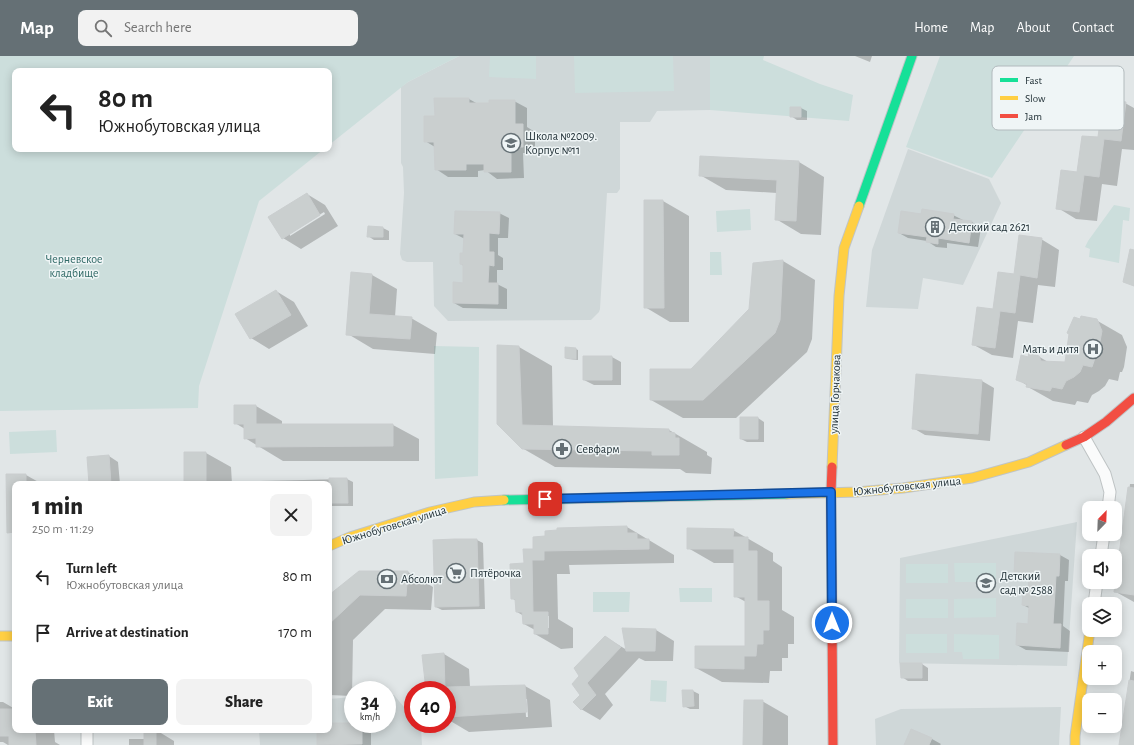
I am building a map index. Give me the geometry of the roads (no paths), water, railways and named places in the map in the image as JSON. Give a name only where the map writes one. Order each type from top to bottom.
[{"type":"street","name":"улица Горчакова","points":[[833,745],[831,492],[839,296],[844,248],[912,56]]},
{"type":"street","name":"Южнобутовская улица","points":[[332,545],[350,537],[430,512],[474,502],[857,492],[903,488],[972,478],[1029,462],[1084,437],[1106,422],[1134,398]]},
{"type":"street","points":[[1084,437],[1106,474],[1110,492],[1109,501]]},
{"type":"street","points":[[0,636],[12,636]]},
{"type":"street","points":[[1074,745],[1089,637]]},
{"type":"street","points":[[87,733],[87,745]]},
{"type":"place","name":"Школа №2009. Корпус №11","points":[[511,143]]},
{"type":"place","name":"Детский сад 2621","points":[[935,227]]},
{"type":"place","name":"Мать и дитя","points":[[1093,349]]},
{"type":"place","name":"Севфарм","points":[[562,449]]},
{"type":"place","name":"Пятёрочка","points":[[456,573]]},
{"type":"place","name":"Абсолют","points":[[387,579]]},
{"type":"place","name":"Детский сад № 2588","points":[[986,583]]},
{"type":"park label","name":"Черневское кладбище","points":[[74,266]]}]
